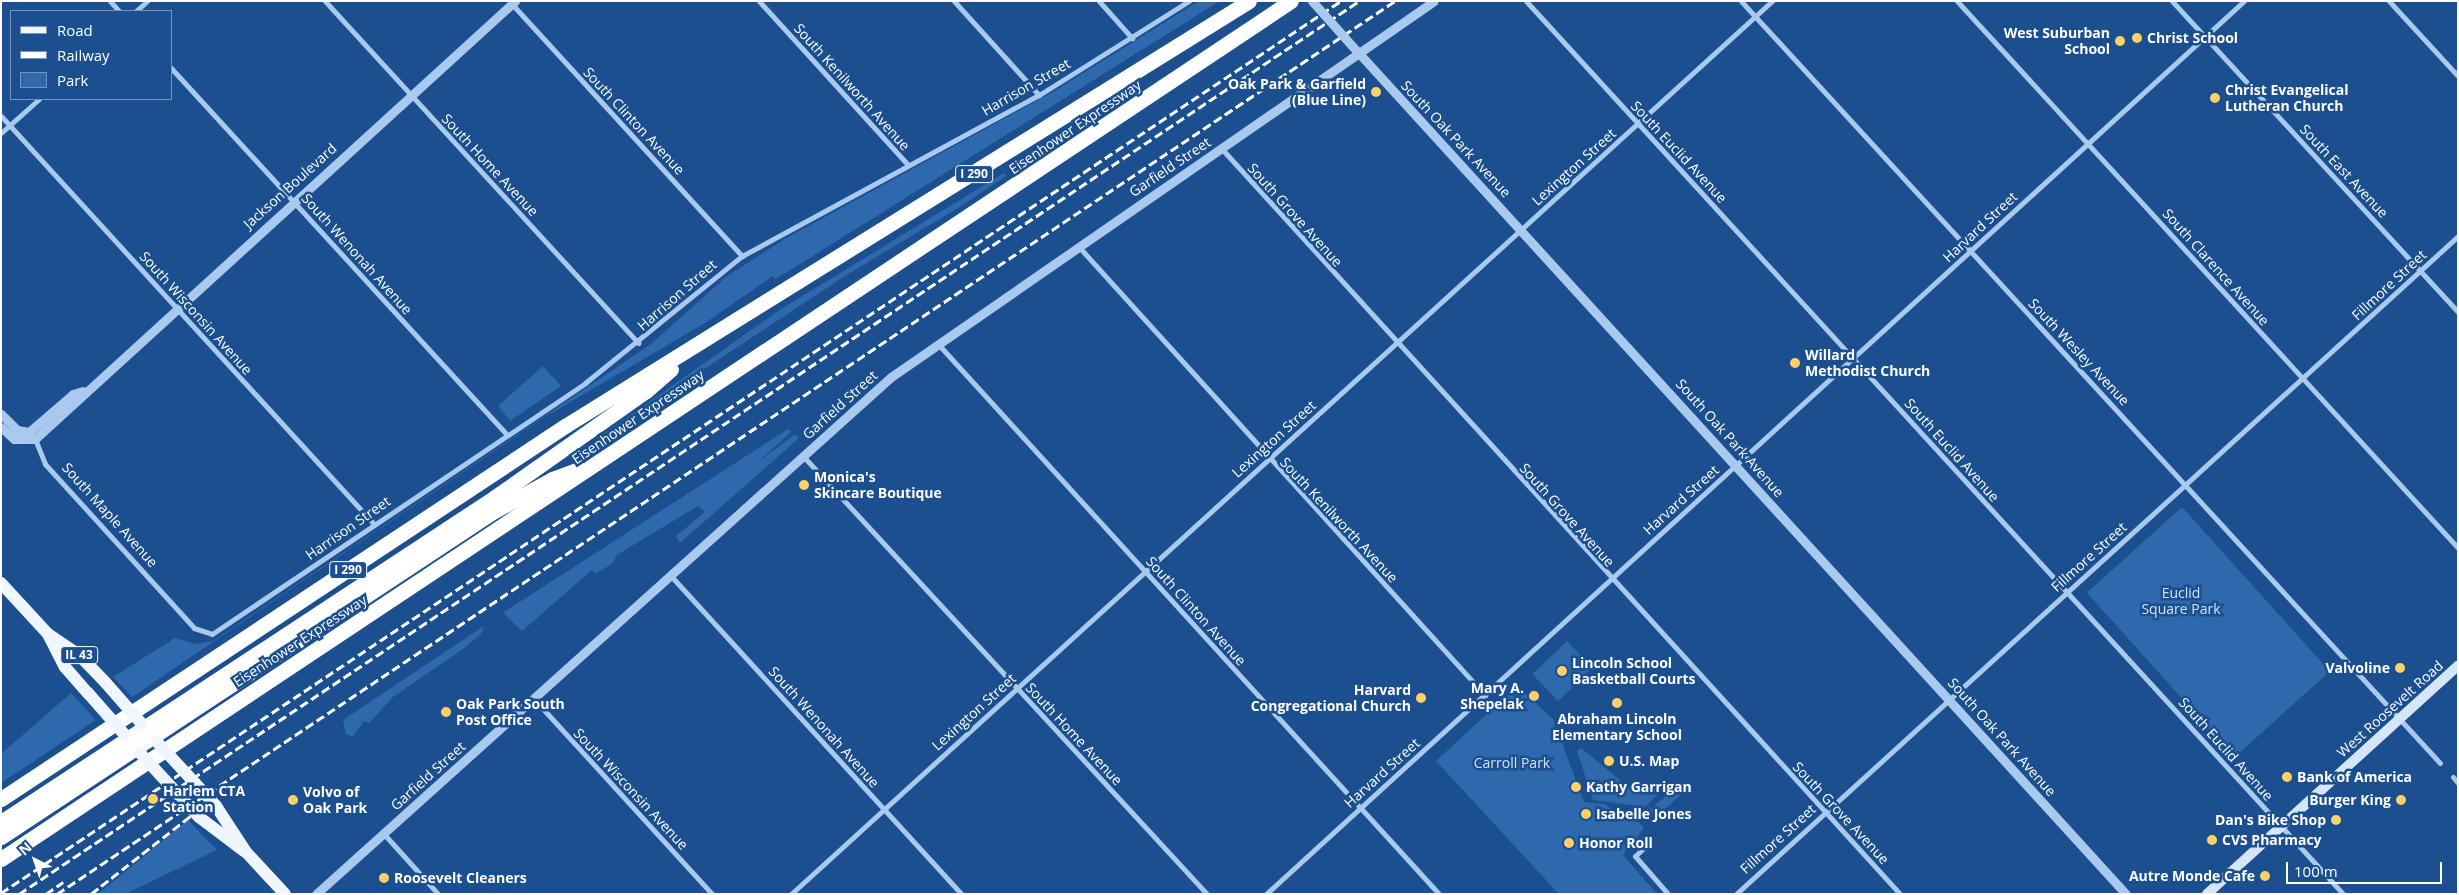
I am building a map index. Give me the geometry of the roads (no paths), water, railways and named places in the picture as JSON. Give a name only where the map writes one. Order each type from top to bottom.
[{"type":"highway","name":"Eisenhower Expressway","points":[[1,800],[543,441],[1249,1]]},
{"type":"highway","name":"Eisenhower Expressway","points":[[1,859],[1291,1]]},
{"type":"highway","points":[[149,732],[646,392],[698,345]]},
{"type":"highway","points":[[1,822],[132,743],[491,513],[552,479],[600,462]]},
{"type":"highway","points":[[1,837],[132,743]]},
{"type":"main road","name":"IL 43","points":[[1,583],[48,634],[79,655],[104,682],[216,806],[246,852],[285,894]]},
{"type":"main road","name":"IL 43","points":[[48,634],[65,667],[198,817],[246,852]]},
{"type":"main road","name":"West Roosevelt Road","points":[[2207,894],[2458,666]]},
{"type":"street","points":[[137,10],[147,1]]},
{"type":"street","name":"South Home Avenue","points":[[325,1],[638,344]]},
{"type":"street","name":"South Kenilworth Avenue","points":[[759,1],[908,165]]},
{"type":"street","points":[[954,1],[1039,95]]},
{"type":"street","points":[[1099,1],[1132,38]]},
{"type":"street","name":"Harrison Street","points":[[200,633],[217,632],[638,344],[742,256],[1039,95],[1189,1]]},
{"type":"street","name":"South Oak Park Avenue","points":[[1312,1],[2126,894]]},
{"type":"street","name":"Garfield Street","points":[[316,894],[891,378],[1357,51],[1434,1]]},
{"type":"street","name":"South Euclid Avenue","points":[[1526,1],[2343,894]]},
{"type":"street","name":"South Wesley Avenue","points":[[1741,1],[2440,763]]},
{"type":"street","name":"Lexington Street","points":[[791,894],[1772,1]]},
{"type":"street","name":"South Clarence Avenue","points":[[1957,1],[2458,548]]},
{"type":"street","name":"South East Avenue","points":[[2172,1],[2458,312]]},
{"type":"street","name":"Harvard Street","points":[[1266,894],[2244,1]]},
{"type":"street","points":[[2389,1],[2458,76]]},
{"type":"street","name":"Jackson Boulevard","points":[[34,434],[294,202],[512,2]]},
{"type":"street","name":"South Clinton Avenue","points":[[512,2],[742,256]]},
{"type":"street","name":"South Wenonah Avenue","points":[[172,69],[506,433]]},
{"type":"street","points":[[1,133],[38,100]]},
{"type":"street","name":"South Wisconsin Avenue","points":[[1,116],[374,524]]},
{"type":"street","name":"South Grove Avenue","points":[[1221,148],[1610,580],[1900,894]]},
{"type":"street","name":"Fillmore Street","points":[[1736,894],[2458,236]]},
{"type":"street","name":"South Kenilworth Avenue","points":[[1078,246],[1268,459],[1485,695]]},
{"type":"street","name":"South Clinton Avenue","points":[[937,344],[1439,894]]},
{"type":"street","points":[[1,414],[17,430],[34,434]]},
{"type":"street","points":[[1,427],[14,439],[34,434]]},
{"type":"street","name":"South Maple Avenue","points":[[34,434],[45,464],[200,633]]},
{"type":"street","name":"South Home Avenue","points":[[803,456],[1207,894]]},
{"type":"street","name":"South Wenonah Avenue","points":[[671,576],[961,894]]},
{"type":"street","name":"South Wisconsin Avenue","points":[[534,699],[712,894]]},
{"type":"street","points":[[2452,777],[2458,783]]},
{"type":"street","points":[[384,834],[438,894]]},
{"type":"street","points":[[1649,843],[1635,856],[1668,894]]},
{"type":"railway","points":[[1,893],[1341,1]]},
{"type":"railway","points":[[19,894],[1359,1]]},
{"type":"railway","points":[[57,894],[1395,1]]},
{"type":"railway","points":[[91,894],[198,810]]},
{"type":"railway","points":[[46,894],[63,882]]},
{"type":"place","name":"Christ School","points":[[2137,38]]},
{"type":"place","name":"West Suburban School","points":[[2120,41]]},
{"type":"place","name":"Oak Park & Garfield (Blue Line)","points":[[1376,92]]},
{"type":"place","name":"Christ Evangelical Lutheran Church","points":[[2215,98]]},
{"type":"place","name":"Willard Methodist Church","points":[[1795,363]]},
{"type":"place","name":"Monica's Skincare Boutique","points":[[804,485]]},
{"type":"place","name":"Valvoline","points":[[2400,668]]},
{"type":"place","name":"Lincoln School Basketball Courts","points":[[1562,671]]},
{"type":"place","name":"Mary A. Shepelak","points":[[1534,696]]},
{"type":"place","name":"Harvard Congregational Church","points":[[1421,698]]},
{"type":"place","name":"Abraham Lincoln Elementary School","points":[[1617,703]]},
{"type":"place","name":"Oak Park South Post Office","points":[[446,712]]},
{"type":"place","name":"U.S. Map","points":[[1609,761]]},
{"type":"place","name":"Bank of America","points":[[2287,777]]},
{"type":"place","name":"Kathy Garrigan","points":[[1576,787]]},
{"type":"place","name":"Harlem CTA Station","points":[[153,799]]},
{"type":"place","name":"Volvo of Oak Park","points":[[293,800]]},
{"type":"place","name":"Burger King","points":[[2401,800]]},
{"type":"place","name":"Isabelle Jones","points":[[1586,814]]},
{"type":"place","name":"Dan's Bike Shop","points":[[2336,820]]},
{"type":"place","name":"CVS Pharmacy","points":[[2212,840]]},
{"type":"place","name":"Honor Roll","points":[[1569,843]]},
{"type":"place","name":"Autre Monde Cafe","points":[[2265,876]]},
{"type":"place","name":"Roosevelt Cleaners","points":[[384,878]]},
{"type":"park label","name":"Euclid Square Park","points":[[2181,602]]},
{"type":"park label","name":"Carroll Park","points":[[1512,763]]}]
